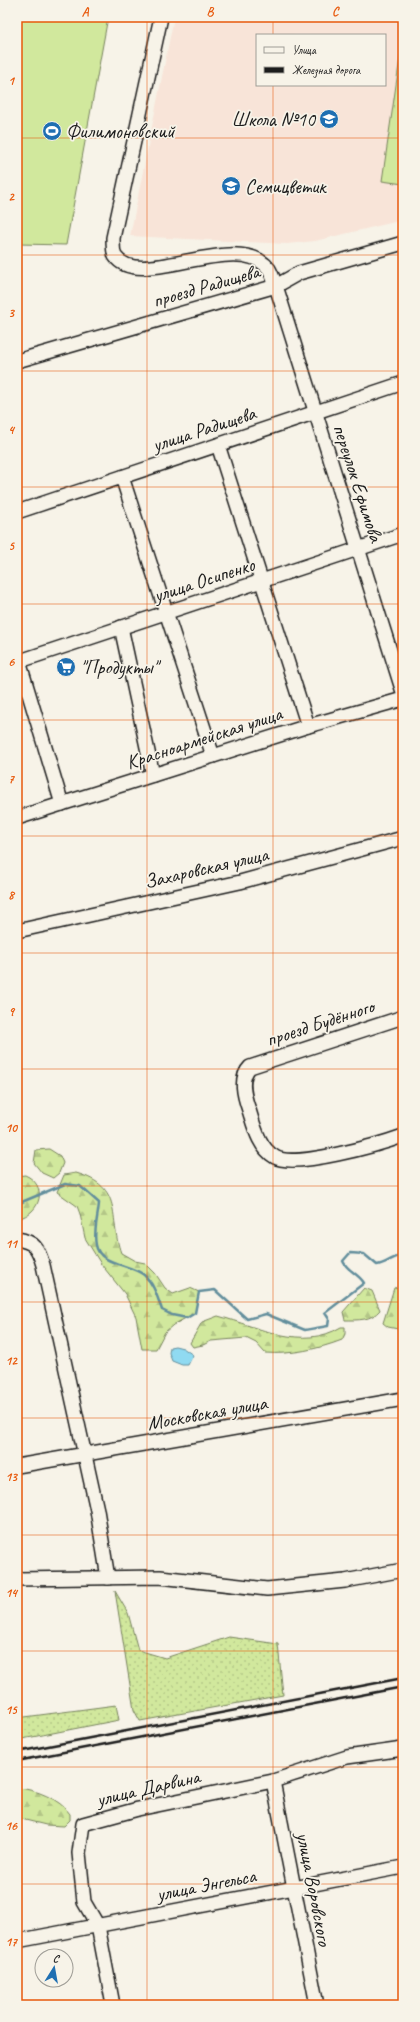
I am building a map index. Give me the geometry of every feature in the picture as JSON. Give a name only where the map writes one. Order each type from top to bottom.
[{"type":"street","name":"переулок Ефимова","points":[[161,17],[113,238],[114,255],[121,263],[139,268],[183,263],[222,255],[240,255],[254,258],[269,269],[276,286],[403,692]]},
{"type":"street","name":"проезд Радищева","points":[[17,361],[276,286],[299,272],[403,243]]},
{"type":"street","name":"улица Радищева","points":[[17,512],[403,383]]},
{"type":"street","points":[[218,445],[308,726]]},
{"type":"street","points":[[122,477],[213,756]]},
{"type":"street","name":"улица Осипенко","points":[[18,662],[403,534]]},
{"type":"street","points":[[121,627],[153,775]]},
{"type":"street","points":[[18,662],[62,804]]},
{"type":"street","name":"Красноармейская улица","points":[[17,818],[308,726],[403,699]]},
{"type":"street","name":"Захаровская улица","points":[[17,931],[240,882],[403,838]]},
{"type":"street","name":"проезд Будённого","points":[[403,1017],[250,1067],[244,1073],[243,1083],[248,1107],[257,1134],[265,1149],[276,1158],[312,1159],[349,1152],[403,1136]]},
{"type":"street","points":[[23,1240],[36,1248],[43,1265],[97,1510],[108,1578]]},
{"type":"street","name":"Московская улица","points":[[17,1466],[403,1399]]},
{"type":"street","points":[[17,1578],[160,1577],[267,1589],[345,1581],[403,1570]]},
{"type":"street","name":"улица Дарвина","points":[[113,2005],[98,1926],[84,1902],[79,1853],[84,1824],[138,1809],[273,1782],[347,1757],[403,1749]]},
{"type":"street","name":"улица Воровского","points":[[273,1782],[318,2005]]},
{"type":"street","name":"улица Энгельса","points":[[17,1941],[403,1867]]},
{"type":"shaded area","points":[[174,17],[403,17],[403,220],[315,241],[287,244],[130,236]]},
{"type":"green space","name":"Филимоновский","points":[[17,17],[108,17],[66,245],[19,244],[17,252]]},
{"type":"green space","points":[[403,44],[403,184],[382,181]]},
{"type":"green space","points":[[49,1149],[60,1156],[63,1163],[59,1173],[53,1178],[42,1173],[34,1163],[36,1150]]},
{"type":"green space","points":[[76,1173],[91,1179],[102,1186],[108,1195],[112,1205],[117,1240],[121,1253],[135,1261],[145,1263],[155,1273],[165,1288],[173,1294],[190,1288],[199,1292],[195,1313],[173,1325],[165,1332],[156,1349],[142,1349],[136,1317],[125,1294],[101,1264],[85,1238],[77,1206],[57,1192],[64,1175]]},
{"type":"green space","points":[[25,1175],[37,1185],[39,1198],[37,1205],[32,1211],[17,1219],[17,1176]]},
{"type":"green space","points":[[402,1286],[403,1330],[388,1327],[383,1323],[394,1288]]},
{"type":"green space","points":[[364,1288],[372,1291],[380,1310],[368,1318],[359,1320],[345,1320],[343,1312]]},
{"type":"green space","points":[[218,1316],[280,1335],[311,1337],[326,1334],[341,1327],[345,1327],[345,1334],[342,1340],[314,1349],[284,1353],[265,1353],[256,1343],[246,1338],[211,1341],[203,1345],[193,1347],[190,1343],[202,1322]]},
{"type":"green space","points":[[115,1591],[128,1613],[138,1650],[165,1658],[229,1637],[278,1644],[283,1695],[140,1721],[134,1710]]},
{"type":"green space","points":[[116,1705],[119,1720],[17,1740],[17,1718]]},
{"type":"green space","points":[[17,1788],[31,1790],[54,1799],[70,1814],[70,1820],[64,1826],[46,1825],[17,1818]]},
{"type":"water","points":[[175,1346],[183,1348],[193,1355],[188,1365],[182,1365],[172,1361],[169,1353],[170,1347]]},
{"type":"waterway","points":[[17,1204],[65,1184],[80,1186],[99,1203],[95,1235],[98,1252],[103,1257],[138,1271],[144,1275],[153,1286],[162,1310],[172,1315],[187,1318],[195,1313],[199,1292],[215,1290],[247,1319],[266,1314],[305,1330],[328,1326],[329,1319],[325,1313],[364,1283],[347,1267],[343,1261],[350,1253],[364,1254],[377,1265],[400,1256],[403,1259]]},
{"type":"railway","points":[[17,1752],[403,1678]]},
{"type":"railway","points":[[17,1761],[403,1687]]},
{"type":"place","name":"Школа №10","points":[[329,119]]},
{"type":"place","name":"Филимоновский","points":[[52,131]]},
{"type":"place","name":"Семицветик","points":[[231,186]]},
{"type":"place","name":"\"Продукты\"","points":[[66,667]]}]
